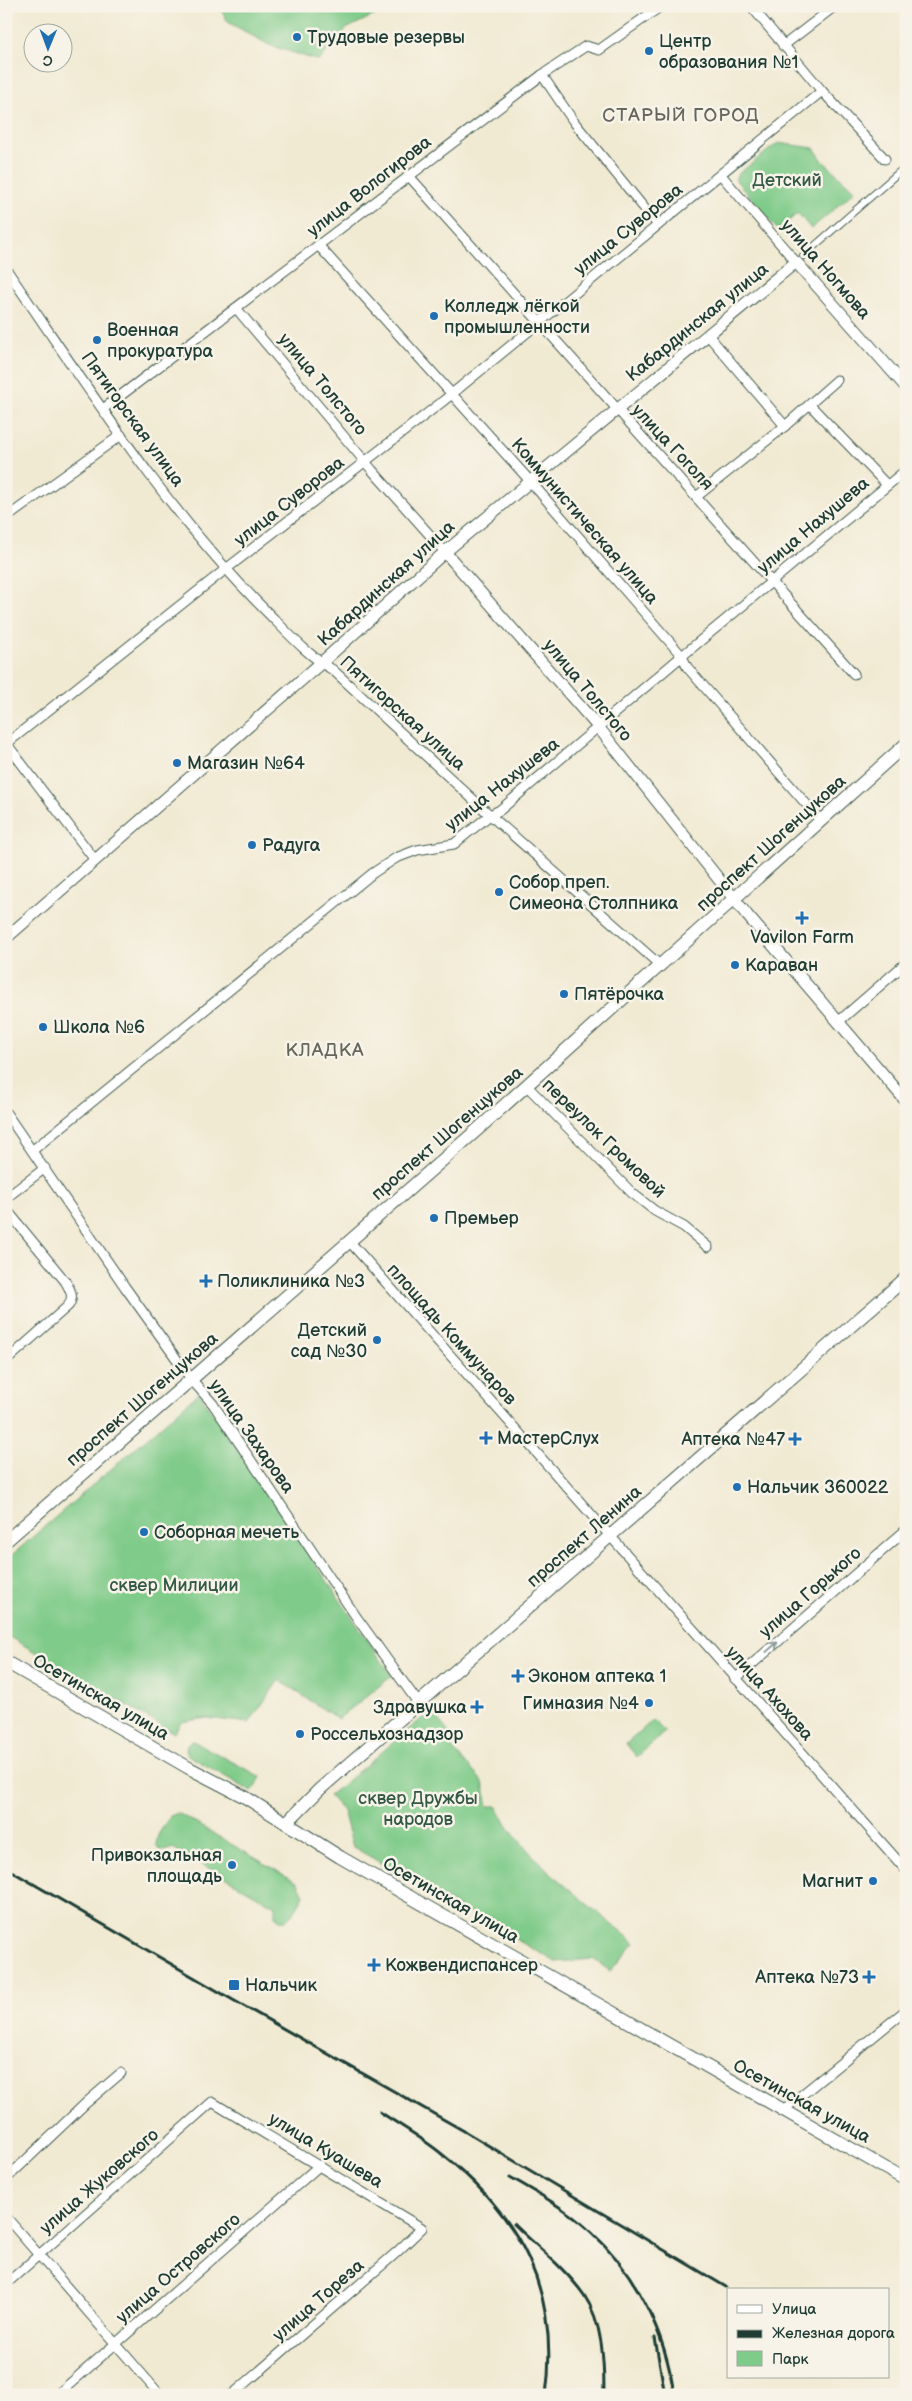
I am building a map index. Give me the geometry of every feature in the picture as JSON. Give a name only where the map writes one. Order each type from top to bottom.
[{"type":"main road","name":"проспект Шогенцукова","points":[[6,1541],[527,1086],[906,744]]},
{"type":"main road","name":"проспект Ленина","points":[[286,1823],[320,1789],[906,1278]]},
{"type":"main road","name":"Осетинская улица","points":[[6,1662],[189,1768],[245,1797],[340,1856],[782,2111],[816,2128],[906,2180]]},
{"type":"street","name":"улица Вологирова","points":[[103,409],[542,75],[586,46],[599,50],[660,6]]},
{"type":"street","points":[[751,6],[822,91],[885,159]]},
{"type":"street","points":[[783,46],[835,6]]},
{"type":"street","points":[[542,75],[574,122],[658,225]]},
{"type":"street","name":"улица Суворова","points":[[6,743],[451,395],[822,91]]},
{"type":"street","name":"Кабардинская улица","points":[[6,938],[446,552],[799,259],[906,166]]},
{"type":"street","name":"улица Ногмова","points":[[720,175],[799,259],[906,387]]},
{"type":"street","name":"улица Гоголя","points":[[408,176],[538,323],[772,580],[854,674]]},
{"type":"street","name":"Коммунистическая улица","points":[[318,246],[530,481],[682,656],[687,667],[821,821]]},
{"type":"street","name":"Пятигорская улица","points":[[6,269],[121,435],[225,570],[311,656],[341,677],[490,815],[660,966]]},
{"type":"street","name":"улица Толстого","points":[[236,308],[365,462],[599,728],[735,900],[906,1102]]},
{"type":"street","points":[[708,335],[785,426]]},
{"type":"street","points":[[696,496],[785,426],[837,380]]},
{"type":"street","points":[[810,405],[887,485]]},
{"type":"street","points":[[6,518],[121,435]]},
{"type":"street","name":"улица Нахушева","points":[[33,1150],[373,873],[396,858],[417,850],[454,844],[490,815],[500,810],[772,580],[906,470]]},
{"type":"street","points":[[6,743],[95,860]]},
{"type":"street","points":[[838,1022],[906,963]]},
{"type":"street","name":"переулок Громовой","points":[[527,1086],[632,1193],[655,1211],[684,1227],[708,1247]]},
{"type":"street","name":"улица Захарова","points":[[6,1113],[125,1287],[191,1379],[212,1404],[357,1618],[419,1704]]},
{"type":"street","points":[[6,1198],[45,1168]]},
{"type":"street","points":[[6,1208],[65,1281],[72,1296],[68,1306],[6,1360]]},
{"type":"street","name":"площадь Коммунаров","points":[[350,1242],[610,1536]]},
{"type":"street","name":"улица Горького","points":[[735,1678],[906,1530]]},
{"type":"street","name":"улица Ахохова","points":[[610,1536],[906,1870]]},
{"type":"street","points":[[782,2111],[906,2010]]},
{"type":"street","points":[[6,2179],[86,2103],[121,2073]]},
{"type":"street","name":"улица Куашева","points":[[212,2102],[320,2165],[422,2228]]},
{"type":"street","name":"улица Жуковского","points":[[6,2284],[212,2102]]},
{"type":"street","name":"улица Островского","points":[[57,2395],[320,2165]]},
{"type":"street","points":[[6,2217],[160,2395]]},
{"type":"street","name":"улица Тореза","points":[[232,2395],[397,2252],[422,2228]]},
{"type":"green space","name":"Трудовые резервы","points":[[219,6],[393,6],[346,29],[319,61],[269,45],[228,22]]},
{"type":"green space","name":"Детский","points":[[778,143],[814,148],[823,161],[855,191],[811,229],[798,213],[778,230],[735,179],[739,173]]},
{"type":"green space","name":"сквер Милиции","points":[[199,1393],[392,1676],[338,1719],[279,1680],[249,1723],[207,1718],[181,1722],[174,1733],[6,1635],[6,1560]]},
{"type":"green space","name":"сквер Дружбы народов","points":[[431,1711],[450,1734],[444,1740],[483,1782],[488,1806],[497,1806],[508,1825],[522,1843],[558,1880],[635,1943],[610,1971],[593,1959],[556,1962],[353,1847],[343,1811],[329,1796]]},
{"type":"green space","points":[[653,1720],[665,1732],[637,1757],[626,1744]]},
{"type":"green space","points":[[193,1741],[261,1777],[252,1792],[188,1755],[186,1751],[187,1745]]},
{"type":"green space","points":[[178,1813],[298,1883],[304,1895],[293,1914],[286,1920],[280,1920],[275,1916],[275,1906],[173,1848],[165,1851],[158,1849],[156,1844],[158,1835],[170,1816]]},
{"type":"railway","points":[[6,1868],[464,2131],[726,2287]]},
{"type":"railway","points":[[380,2112],[436,2149],[471,2179],[514,2232],[529,2260],[540,2291],[547,2323],[549,2358],[546,2395]]},
{"type":"railway","points":[[510,2177],[552,2202],[581,2223],[606,2247],[621,2265],[635,2285],[656,2327],[664,2349],[674,2395]]},
{"type":"railway","points":[[514,2224],[568,2276],[584,2295],[590,2306],[599,2330],[604,2369],[604,2395]]},
{"type":"railway","points":[[655,2338],[665,2395]]},
{"type":"place","name":"Трудовые резервы","points":[[297,37]]},
{"type":"place","name":"Центр образования №1","points":[[649,51]]},
{"type":"place","name":"Колледж лёгкой промышленности","points":[[434,316]]},
{"type":"place","name":"Военная прокуратура","points":[[97,340]]},
{"type":"place","name":"Магазин №64","points":[[177,763]]},
{"type":"place","name":"Радуга","points":[[252,845]]},
{"type":"place","name":"Собор преп. Симеона Столпника","points":[[499,892]]},
{"type":"place","name":"Vavilon Farm","points":[[802,918]]},
{"type":"place","name":"Караван","points":[[735,965]]},
{"type":"place","name":"Пятёрочка","points":[[564,994]]},
{"type":"place","name":"Школа №6","points":[[43,1027]]},
{"type":"place","name":"Премьер","points":[[434,1218]]},
{"type":"place","name":"Поликлиника №3","points":[[206,1281]]},
{"type":"place","name":"Детский сад №30","points":[[377,1340]]},
{"type":"place","name":"МастерСлух","points":[[486,1438]]},
{"type":"place","name":"Аптека №47","points":[[795,1439]]},
{"type":"place","name":"Нальчик 360022","points":[[737,1487]]},
{"type":"place","name":"Соборная мечеть","points":[[144,1532]]},
{"type":"place","name":"Эконом аптека 1","points":[[518,1676]]},
{"type":"place","name":"Гимназия №4","points":[[649,1703]]},
{"type":"place","name":"Здравушка","points":[[477,1707]]},
{"type":"place","name":"Россельхознадзор","points":[[300,1734]]},
{"type":"place","name":"Привокзальная площадь","points":[[232,1865]]},
{"type":"place","name":"Магнит","points":[[873,1881]]},
{"type":"place","name":"Кожвендиспансер","points":[[374,1965]]},
{"type":"place","name":"Аптека №73","points":[[869,1977]]},
{"type":"place","name":"Нальчик","points":[[234,1985]]},
{"type":"district","name":"СТАРЫЙ ГОРОД","points":[[681,114]]},
{"type":"district","name":"КЛАДКА","points":[[325,1049]]}]
